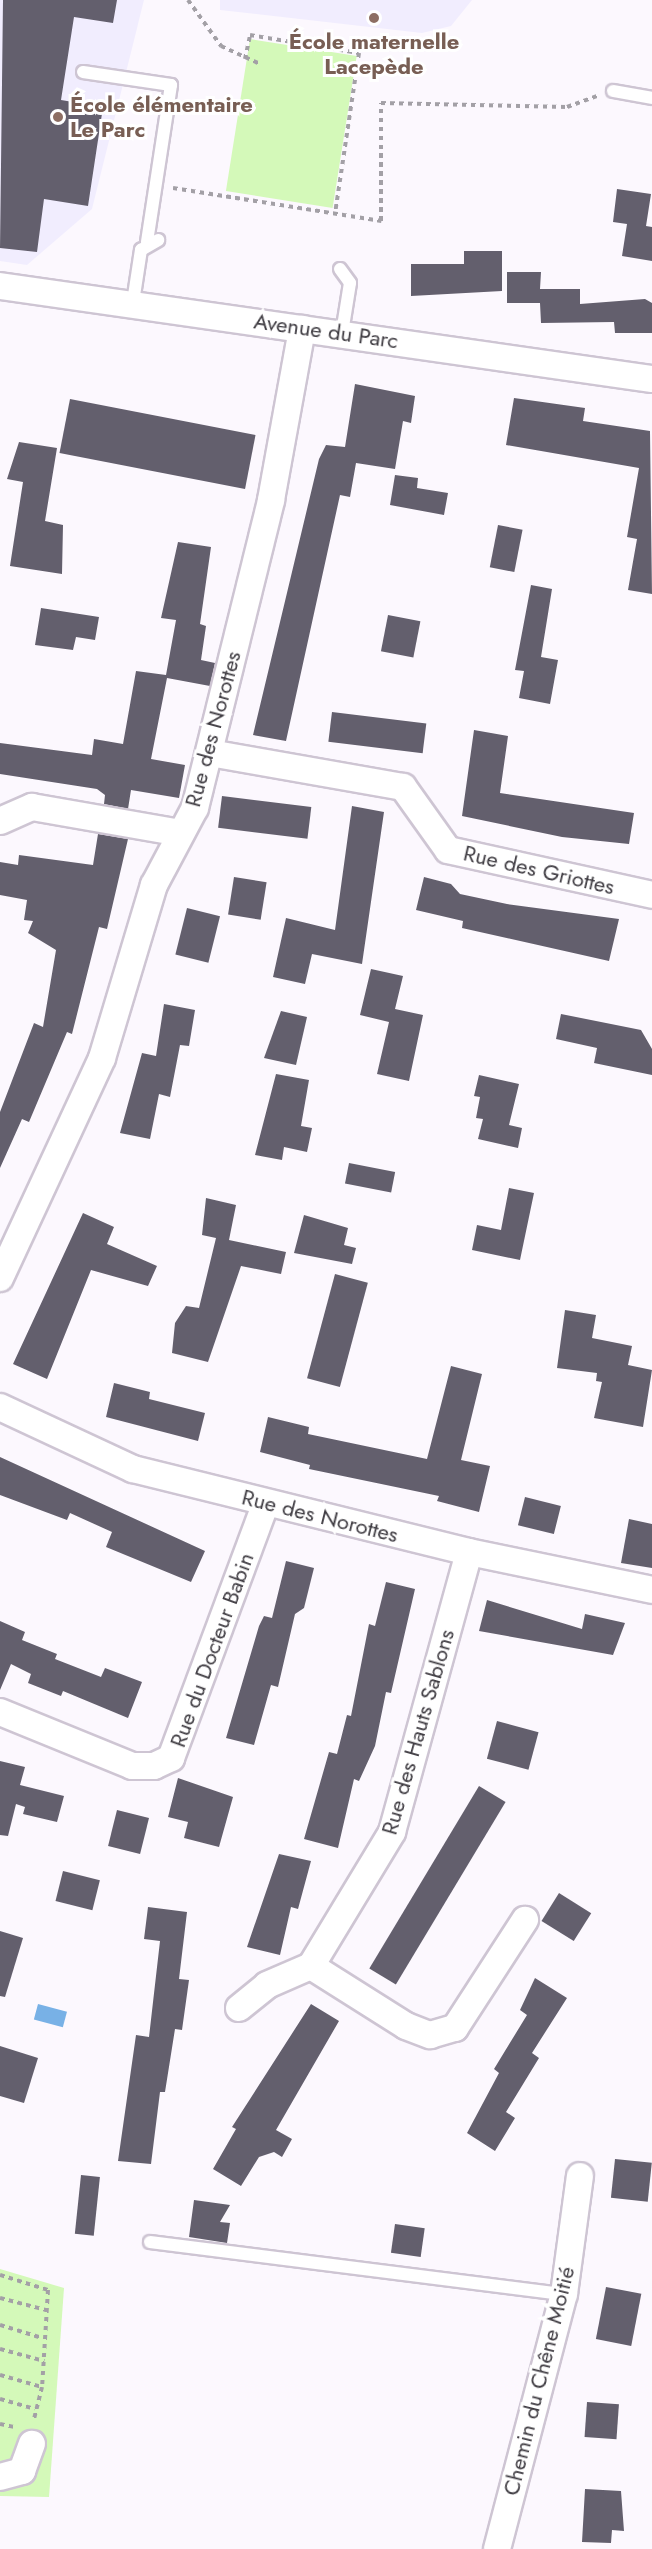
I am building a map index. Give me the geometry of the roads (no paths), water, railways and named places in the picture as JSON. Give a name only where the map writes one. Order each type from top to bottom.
[{"type":"street","name":"Avenue du Parc","points":[[0,286],[133,302],[302,329],[652,379]]},
{"type":"street","name":"Rue des Norottes","points":[[0,1278],[102,1059],[154,885],[181,833],[210,753],[271,500],[302,329]]},
{"type":"street","name":"Rue des Griottes","points":[[210,753],[404,787],[448,850],[652,895]]},
{"type":"street","points":[[0,821],[33,807],[181,833]]},
{"type":"street","name":"Rue des Norottes","points":[[0,1407],[133,1469],[265,1504],[469,1552],[652,1590]]},
{"type":"street","name":"Rue du Docteur Babin","points":[[0,1712],[132,1766],[154,1766],[171,1758],[265,1504]]},
{"type":"street","name":"Rue des Hauts Sablons","points":[[311,1966],[392,1832],[469,1552]]},
{"type":"street","points":[[239,2008],[267,1985],[311,1966],[406,2026],[430,2035],[454,2028],[525,1920]]},
{"type":"street","name":"Chemin du Chêne Moitié","points":[[498,2549],[564,2294],[580,2176]]},
{"type":"street","points":[[0,2477],[22,2471],[32,2444]]},
{"type":"lane","points":[[83,72],[171,85],[156,185],[153,241],[141,250],[133,302]]},
{"type":"lane","points":[[613,91],[652,98]]},
{"type":"lane","points":[[340,269],[350,283],[342,333]]},
{"type":"lane","points":[[150,2242],[564,2294]]},
{"type":"water","points":[[38,2004],[67,2012],[63,2027],[34,2019]]},
{"type":"place","name":"École maternelle Lacepède","points":[[374,18]]},
{"type":"place","name":"École élémentaire Le Parc","points":[[58,117]]}]
